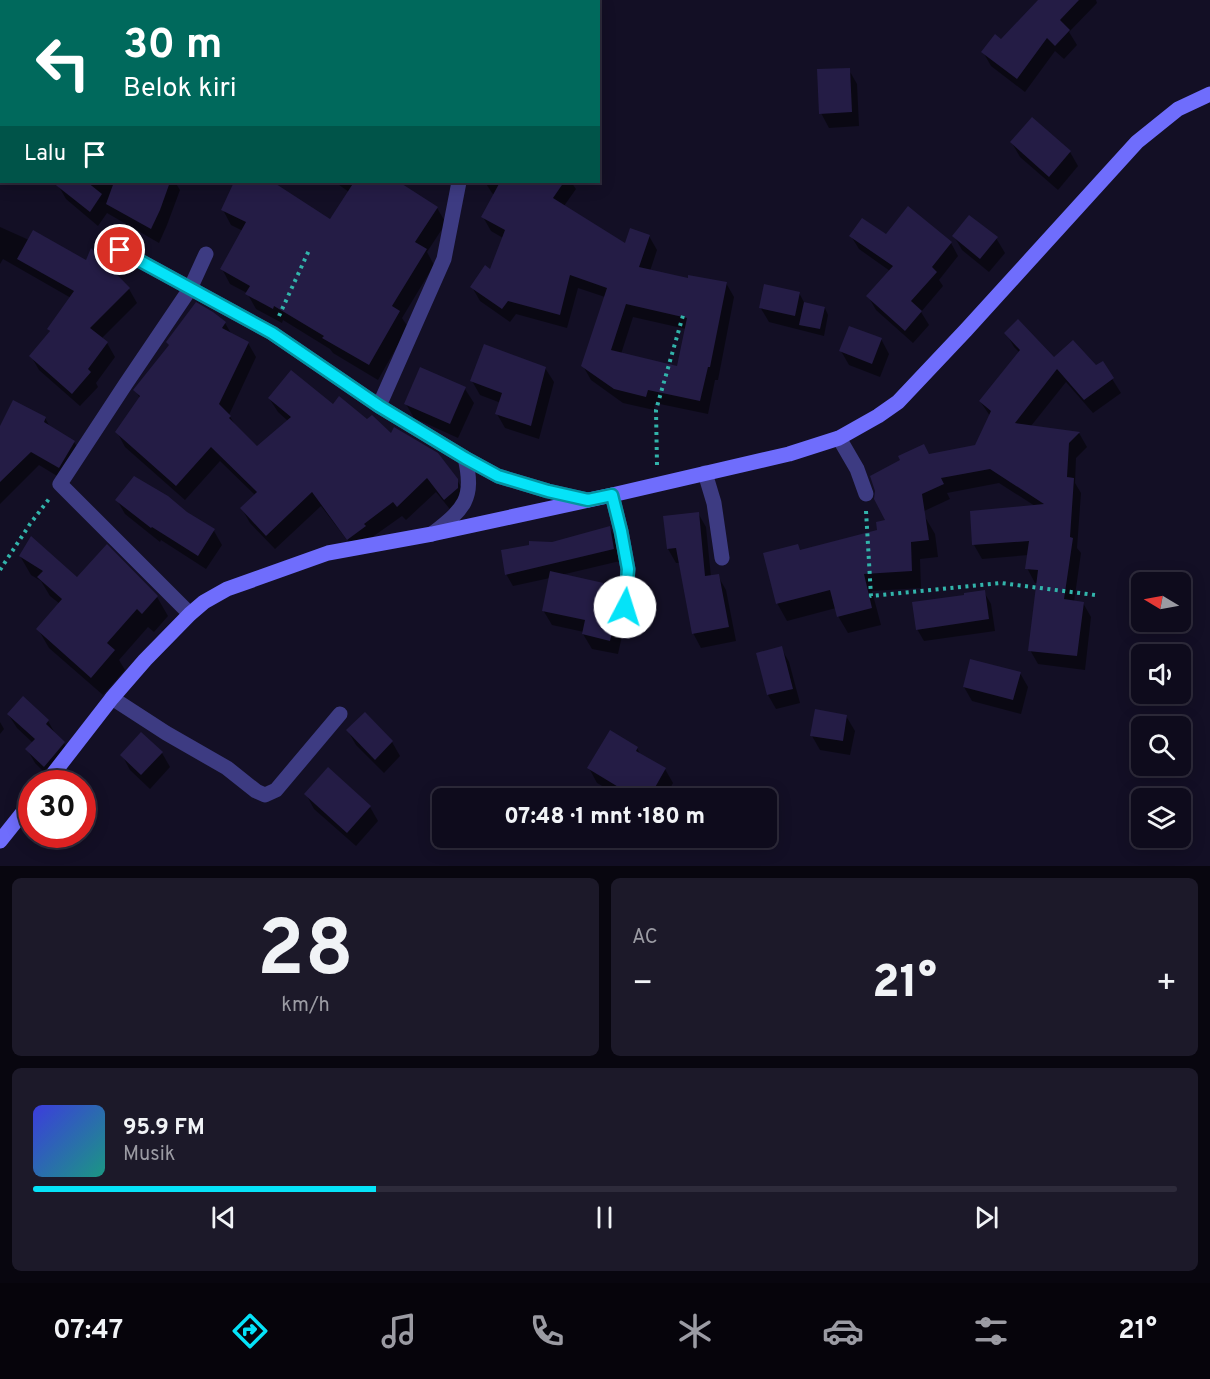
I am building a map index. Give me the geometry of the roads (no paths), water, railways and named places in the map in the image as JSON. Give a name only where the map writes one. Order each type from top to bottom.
[{"type":"main road","points":[[56,770],[145,660],[204,602],[227,590],[328,553],[612,497],[657,484],[706,477],[841,441],[898,402],[1137,142],[1178,109],[1210,94]]},
{"type":"main road","points":[[0,841],[18,818]]},
{"type":"street","points":[[379,406],[444,260],[459,183]]},
{"type":"street","points":[[120,250],[272,333],[379,406],[498,476],[588,500]]},
{"type":"street","points":[[190,614],[60,484],[190,289],[206,254]]},
{"type":"street","points":[[841,441],[866,494]]},
{"type":"street","points":[[432,534],[456,515],[464,504],[469,490],[465,458]]},
{"type":"street","points":[[706,477],[714,503],[722,558]]},
{"type":"street","points":[[612,497],[628,569],[625,607]]},
{"type":"street","points":[[112,698],[166,733],[227,768],[256,791],[265,795],[276,790],[340,714]]}]
